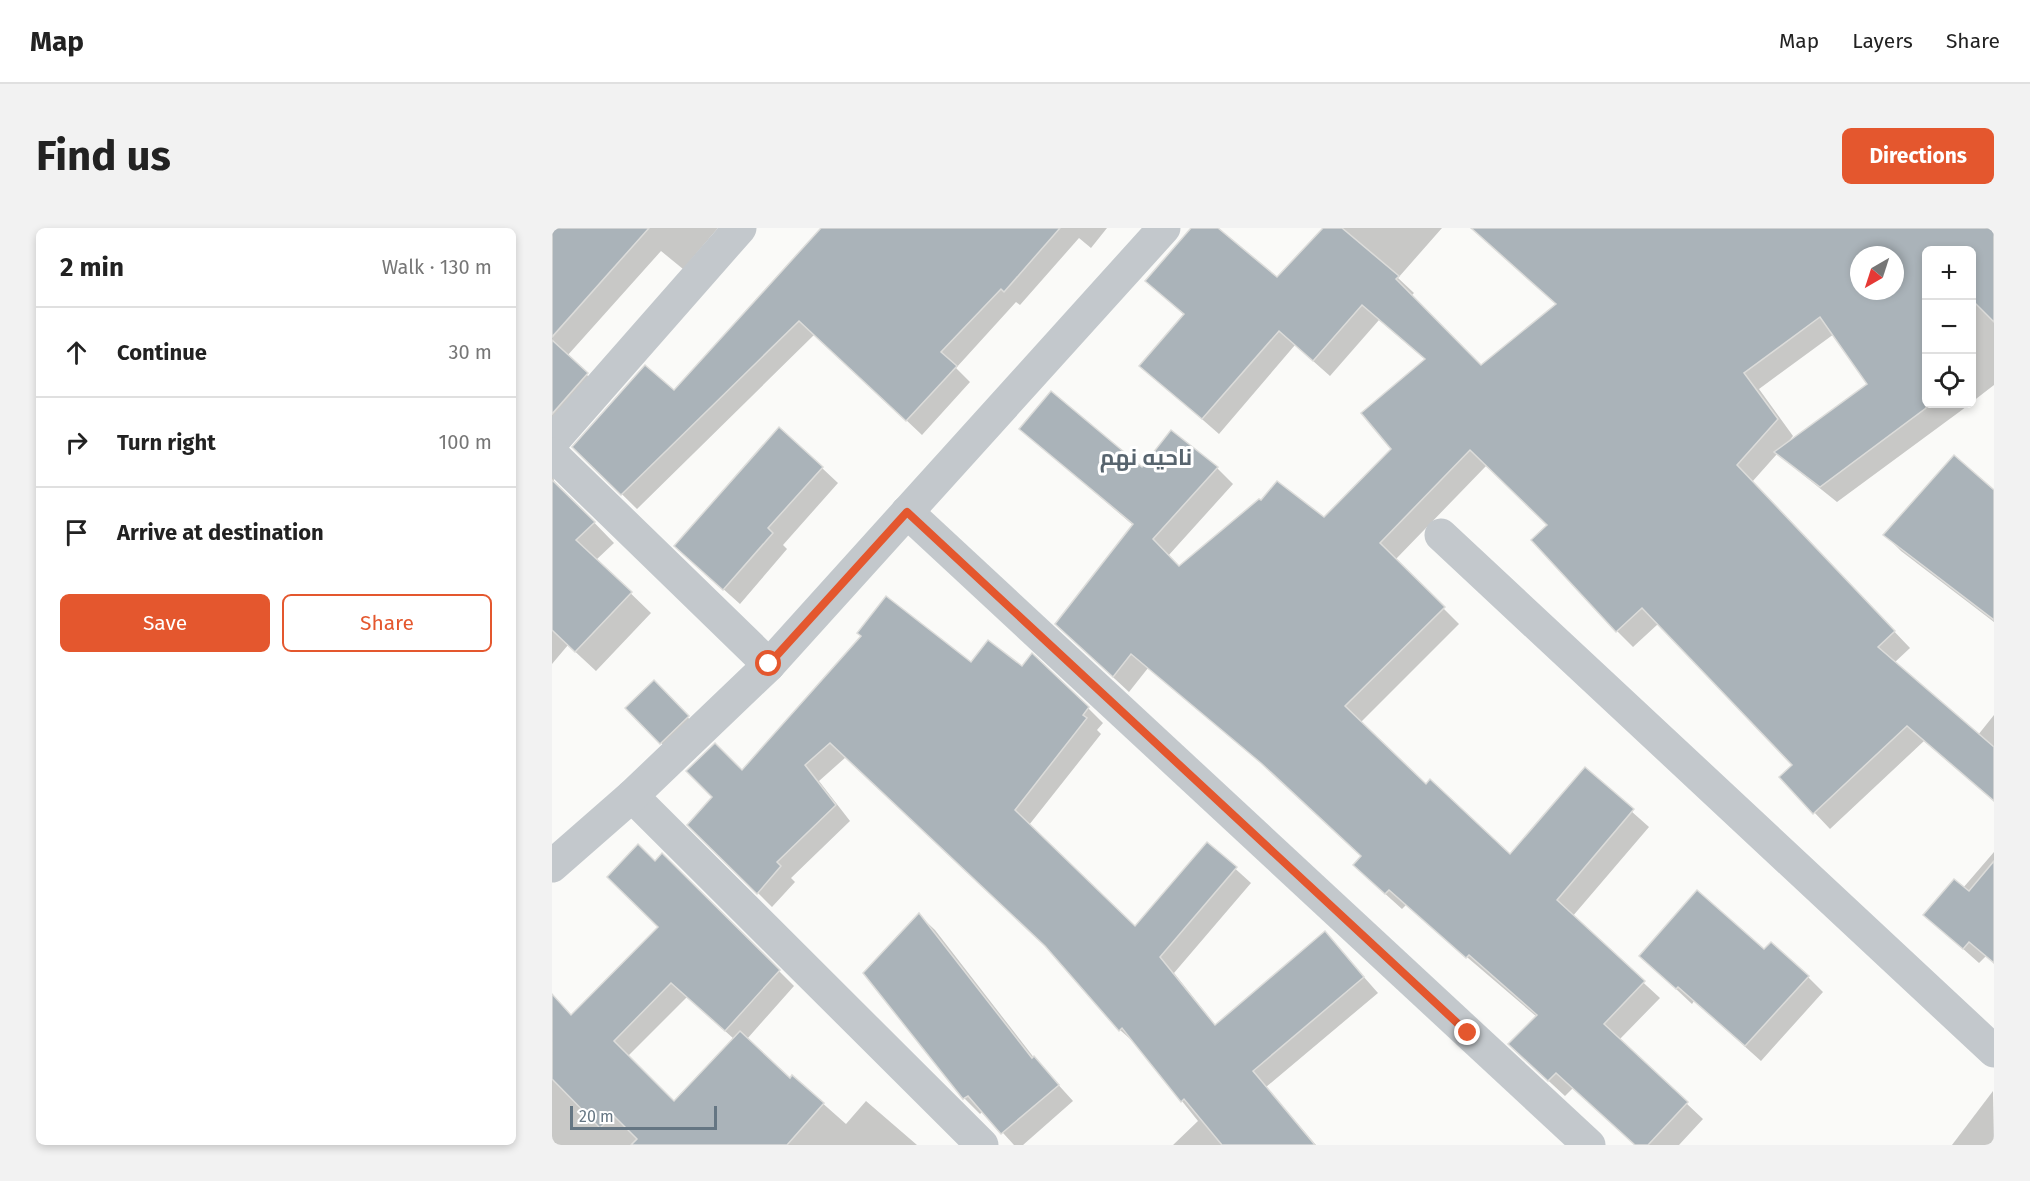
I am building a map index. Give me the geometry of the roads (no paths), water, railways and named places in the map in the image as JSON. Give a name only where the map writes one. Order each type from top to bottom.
[{"type":"street","points":[[552,442],[740,228]]},
{"type":"street","points":[[552,866],[632,796],[769,664],[1164,228]]},
{"type":"street","points":[[552,454],[769,664]]},
{"type":"street","points":[[907,512],[1589,1145]]},
{"type":"street","points":[[1441,535],[1994,1051]]},
{"type":"street","points":[[632,796],[982,1145]]},
{"type":"district","name":"ناحیه نهم","points":[[1146,457]]}]
